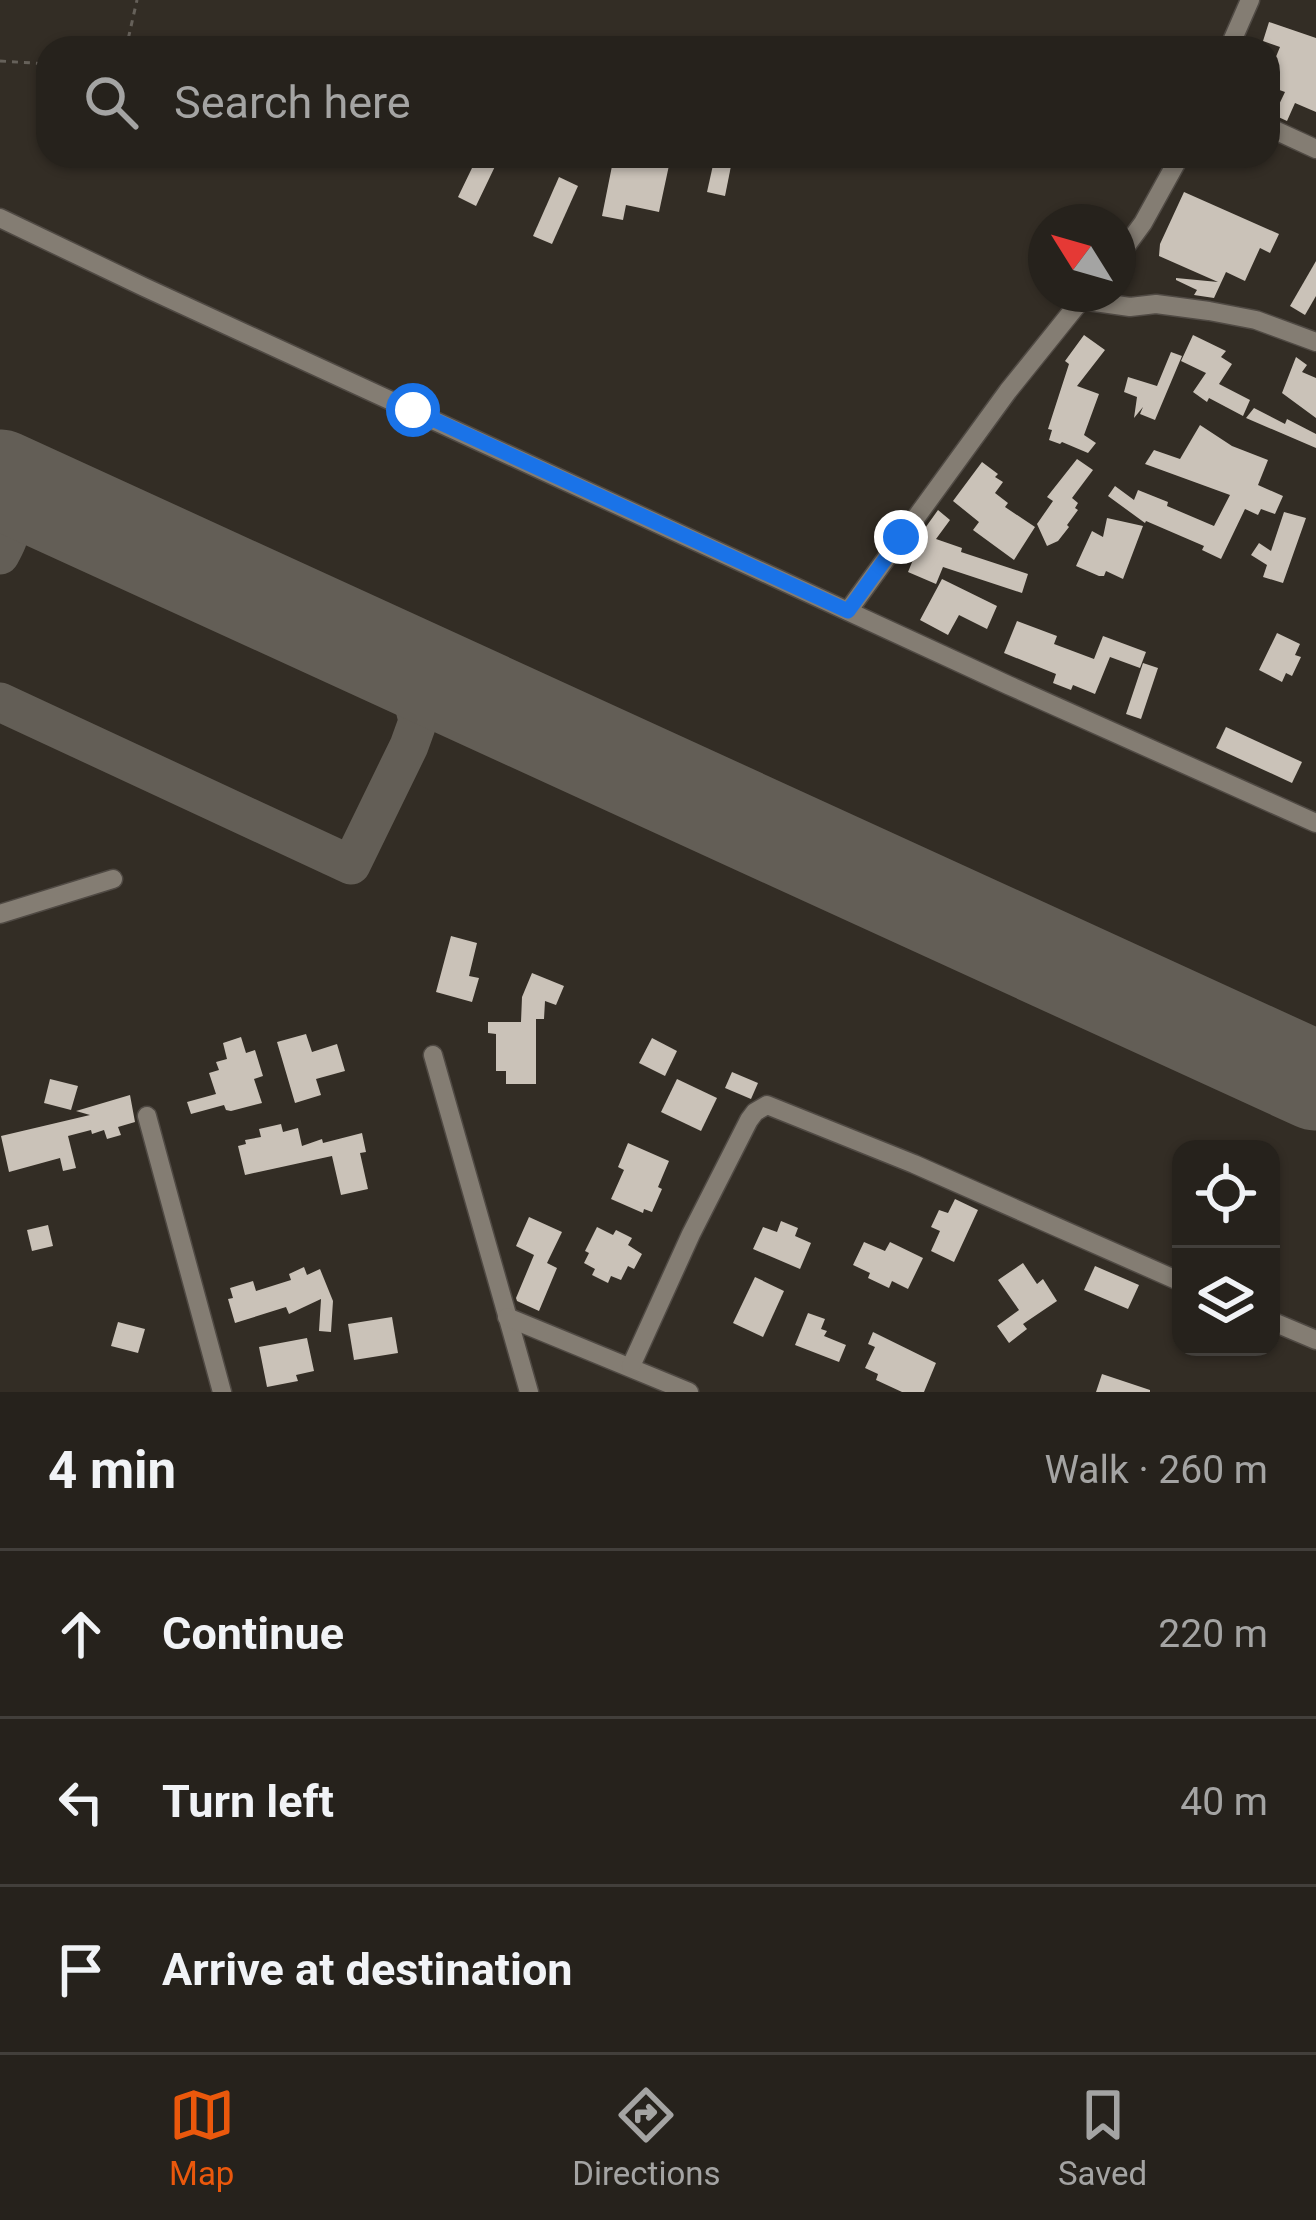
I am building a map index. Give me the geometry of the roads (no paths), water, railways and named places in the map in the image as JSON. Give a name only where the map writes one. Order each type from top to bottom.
[{"type":"street","points":[[1234,36],[1250,0]]},
{"type":"street","points":[[1280,132],[1316,149]]},
{"type":"street","points":[[1136,233],[1173,168]]},
{"type":"street","points":[[0,218],[1316,823]]},
{"type":"street","points":[[1136,306],[1156,304],[1256,320],[1316,342]]},
{"type":"street","points":[[848,611],[1007,391],[1072,312]]},
{"type":"street","points":[[0,914],[113,879]]},
{"type":"street","points":[[433,1055],[530,1392]]},
{"type":"street","points":[[631,1366],[749,1120],[767,1105],[914,1163],[1172,1278]]},
{"type":"street","points":[[147,1116],[222,1392]]},
{"type":"street","points":[[507,1317],[689,1392]]},
{"type":"street","points":[[1280,1325],[1316,1340]]}]
